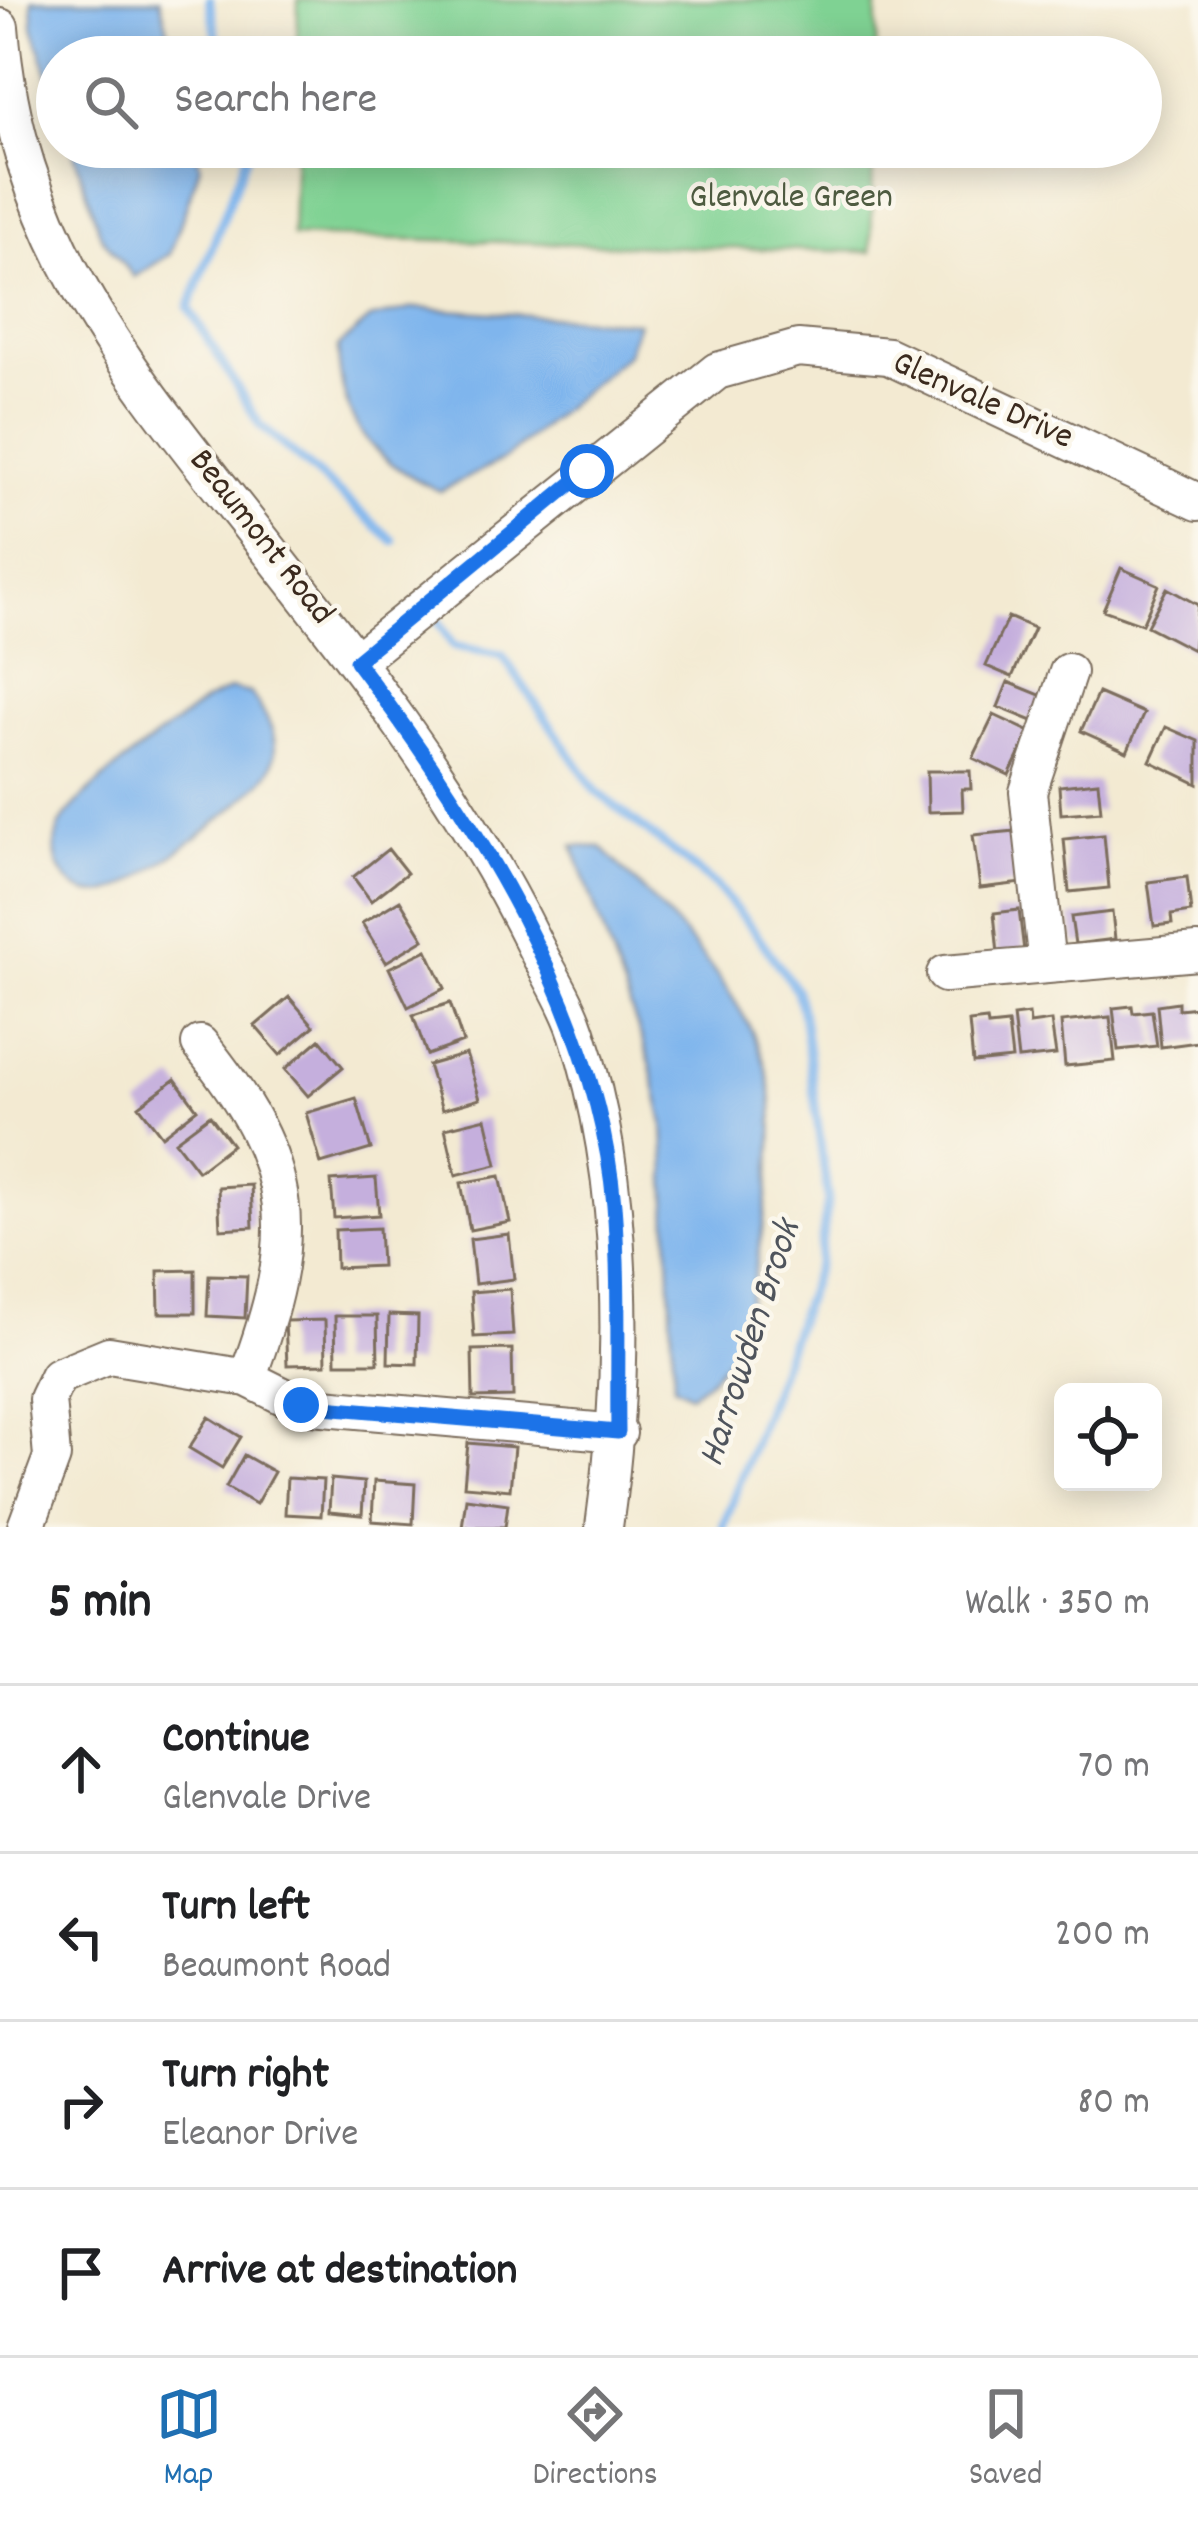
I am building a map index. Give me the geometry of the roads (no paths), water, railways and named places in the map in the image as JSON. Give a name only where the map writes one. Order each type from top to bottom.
[{"type":"street","name":"Beaumont Road","points":[[0,27],[4,76],[41,219],[106,334],[412,735],[499,873],[577,1031],[614,1202],[618,1432],[604,1527]]},
{"type":"street","name":"Glenvale Drive","points":[[356,661],[717,371],[798,347],[888,356],[1198,502]]},
{"type":"street","points":[[1047,965],[1028,793],[1068,672]]},
{"type":"street","points":[[945,974],[1198,952]]},
{"type":"street","points":[[200,1044],[240,1094],[274,1158],[284,1232],[270,1318],[247,1378]]},
{"type":"street","points":[[26,1527],[52,1457],[47,1399],[58,1376],[109,1355],[175,1362],[247,1378],[301,1405],[618,1432]]},
{"type":"water","points":[[32,0],[160,0],[169,36],[36,36]]},
{"type":"water","points":[[79,168],[199,168],[170,254],[134,277],[101,236]]},
{"type":"water","points":[[413,308],[638,322],[627,354],[506,458],[440,491],[395,466],[364,436],[345,398],[340,374],[338,347],[370,319]]},
{"type":"water","points":[[231,689],[250,693],[271,728],[274,758],[262,780],[198,836],[127,884],[96,894],[69,882],[56,856],[56,841],[70,811],[136,753],[205,701]]},
{"type":"water","points":[[573,846],[601,847],[681,932],[732,998],[766,1068],[772,1104],[771,1163],[749,1300],[731,1353],[690,1394],[674,1385],[664,1123],[650,1062]]},
{"type":"waterway","name":"Harrowden Brook","points":[[209,0],[217,36]]},
{"type":"waterway","name":"Harrowden Brook","points":[[242,168],[189,308],[260,425],[394,541]]},
{"type":"waterway","name":"Harrowden Brook","points":[[438,620],[453,646],[502,655],[596,791],[715,885],[797,991],[828,1199],[818,1264],[723,1527]]},
{"type":"park label","name":"Glenvale Green","points":[[791,199]]}]
